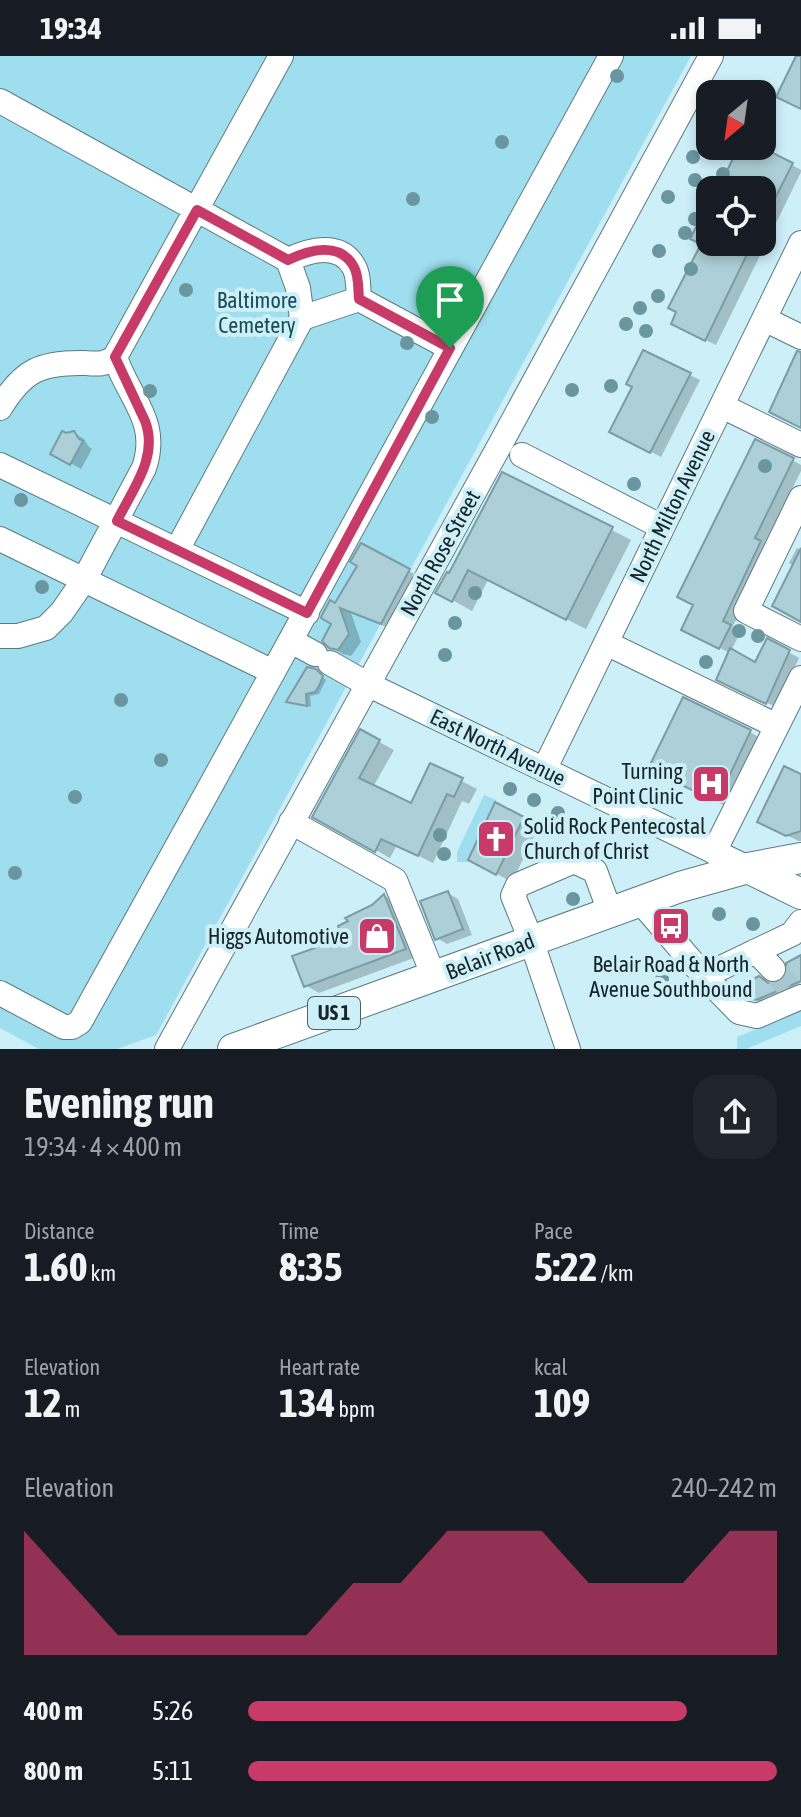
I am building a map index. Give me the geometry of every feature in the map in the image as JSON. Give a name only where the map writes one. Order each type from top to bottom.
[{"type":"main road","name":"Belair Road","points":[[233,1049],[680,887],[748,868],[801,858]]},
{"type":"main road","name":"East North Avenue","points":[[748,868],[801,894]]},
{"type":"street","points":[[0,408],[22,379],[47,365],[107,364],[115,357],[281,56]]},
{"type":"street","points":[[0,993],[64,1027],[80,1022],[611,56]]},
{"type":"street","name":"North Rose Street","points":[[167,1049],[711,56]]},
{"type":"street","points":[[0,101],[288,260],[298,288],[302,318],[177,550]]},
{"type":"street","name":"North Milton Avenue","points":[[544,770],[801,243]]},
{"type":"street","points":[[288,260],[323,250],[345,255],[355,269],[359,299]]},
{"type":"street","points":[[302,318],[359,299],[450,348]]},
{"type":"street","points":[[764,319],[801,337]]},
{"type":"street","points":[[0,636],[18,636],[46,628],[62,612],[84,580],[144,468],[150,443],[149,432],[115,357]]},
{"type":"street","points":[[722,406],[801,445]]},
{"type":"street","points":[[522,455],[662,527]]},
{"type":"street","points":[[0,465],[307,613]]},
{"type":"street","points":[[801,498],[746,611],[801,639]]},
{"type":"street","points":[[0,539],[273,672]]},
{"type":"street","name":"East North Avenue","points":[[291,641],[367,684],[748,868]]},
{"type":"street","points":[[606,643],[777,726]]},
{"type":"street","points":[[714,852],[801,678]]},
{"type":"street","points":[[291,822],[395,880],[434,977]]},
{"type":"street","points":[[568,1049],[513,896],[518,885],[574,861],[595,871],[610,912]]},
{"type":"street","points":[[640,901],[739,1012],[757,1016],[790,988],[756,951]]},
{"type":"street","points":[[704,976],[798,931]]},
{"type":"green space","name":"Baltimore Cemetery","points":[[0,56],[691,56],[156,1035],[117,1049],[39,1049],[0,1028]]},
{"type":"green space","points":[[484,795],[496,800],[467,862],[457,862],[457,852]]},
{"type":"green space","points":[[801,1011],[801,1026],[746,1049],[737,1049],[737,1037]]},
{"type":"building","points":[[796,56],[801,56],[801,109],[776,97]]},
{"type":"building","points":[[776,154],[793,163],[776,196],[776,176],[724,176],[732,160],[776,160]]},
{"type":"building","points":[[696,227],[696,242],[690,239]]},
{"type":"building","points":[[696,254],[746,256],[705,341],[671,324],[676,312],[668,308]]},
{"type":"building","points":[[643,350],[691,373],[650,453],[609,432],[632,387],[626,384]]},
{"type":"building","points":[[797,351],[801,352],[801,428],[769,412]]},
{"type":"building","points":[[62,431],[74,431],[83,441],[70,465],[50,454]]},
{"type":"building","points":[[755,439],[794,458],[755,538],[761,541],[723,621],[731,625],[719,649],[681,630],[693,605],[677,597]]},
{"type":"building","points":[[502,472],[613,527],[566,620],[468,570],[452,602],[435,593],[449,573]]},
{"type":"building","points":[[361,543],[410,569],[381,624],[340,608],[349,634],[338,650],[329,648],[322,641],[331,624],[321,618],[330,600],[335,603],[357,566],[350,562]]},
{"type":"building","points":[[801,548],[801,622],[772,606]]},
{"type":"building","points":[[767,638],[790,650],[766,704],[716,680],[730,648],[755,662]]},
{"type":"building","points":[[307,667],[316,669],[323,676],[315,692],[306,694],[307,706],[286,702]]},
{"type":"building","points":[[683,697],[751,730],[717,802],[648,769]]},
{"type":"building","points":[[360,729],[380,740],[359,778],[411,803],[430,763],[463,778],[454,797],[447,794],[418,856],[381,839],[375,852],[312,817]]},
{"type":"building","points":[[784,766],[801,774],[801,831],[786,836],[757,822]]},
{"type":"building","name":"Solid Rock Pentecostal Church of Christ","points":[[495,802],[524,817],[496,875],[468,860]]},
{"type":"building","points":[[448,891],[463,929],[435,940],[420,901]]},
{"type":"building","points":[[384,894],[406,949],[304,987],[292,956],[315,948],[312,939],[339,929],[338,926],[348,921],[345,918],[372,905]]},
{"type":"building","points":[[801,955],[801,981],[756,1000],[747,998],[736,988],[759,976],[768,983],[777,983],[787,974],[786,963]]},
{"type":"tunnel","points":[[773,969],[788,987]]},
{"type":"place","name":"Turning Point Clinic","points":[[711,784]]},
{"type":"place","name":"Solid Rock Pentecostal Church of Christ","points":[[496,839]]},
{"type":"place","name":"Belair Road & North Avenue Southbound","points":[[671,926]]},
{"type":"place","name":"Higgs Automotive","points":[[377,936]]},
{"type":"route","points":[[197,210],[288,260],[311,251],[335,251],[345,255],[355,269],[359,299],[450,348],[307,613],[117,521],[144,468],[150,443],[145,421],[115,357],[197,210]]}]
